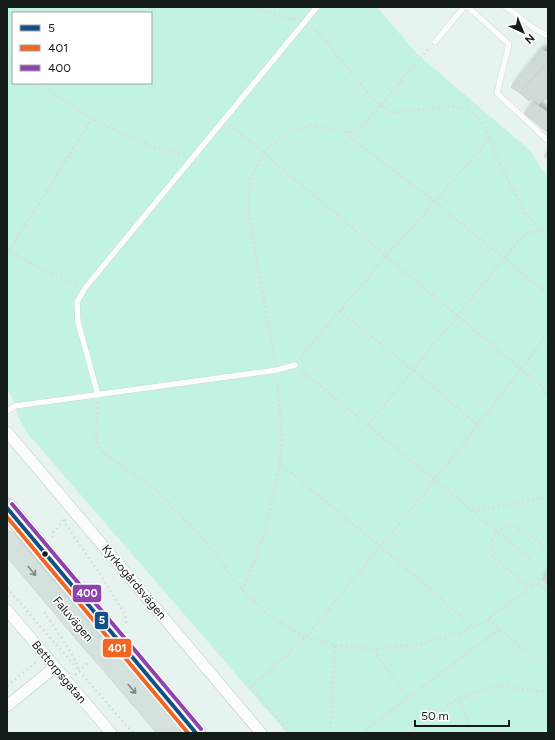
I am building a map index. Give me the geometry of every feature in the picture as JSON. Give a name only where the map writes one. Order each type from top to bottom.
[{"type":"highway","name":"Faluvägen","points":[[7,508],[196,733]]},
{"type":"highway","name":"Faluvägen","points":[[7,541],[170,733]]},
{"type":"street","name":"Kyrkogårdsvägen","points":[[7,432],[261,733]]},
{"type":"street","name":"Bettorpsgatan","points":[[7,610],[106,730]]},
{"type":"street","points":[[7,706],[55,667]]},
{"type":"lane","points":[[98,395],[78,322],[77,302],[85,288],[317,7]]},
{"type":"lane","points":[[435,42],[464,7]]},
{"type":"lane","points":[[468,7],[509,44],[497,93],[548,140]]},
{"type":"lane","points":[[506,7],[535,29],[548,36]]},
{"type":"lane","points":[[7,411],[15,406],[277,370],[295,365]]},
{"type":"path","points":[[250,7],[304,22],[318,32],[373,99],[390,113],[450,106],[468,109],[480,120],[490,137],[495,154],[525,213],[548,238]]},
{"type":"path","points":[[242,590],[265,532],[279,462],[282,438],[277,370],[248,210],[250,180],[263,153],[290,131],[311,125],[347,132],[358,132],[435,42]]},
{"type":"path","points":[[42,84],[54,94],[92,119],[143,143],[193,158]]},
{"type":"path","points":[[85,288],[50,273],[8,251],[92,119]]},
{"type":"path","points":[[224,120],[541,386],[548,396]]},
{"type":"path","points":[[347,132],[358,143],[435,202],[548,294]]},
{"type":"path","points":[[490,137],[435,202],[386,256],[295,365],[532,560]]},
{"type":"path","points":[[368,425],[456,315],[525,233],[541,231]]},
{"type":"path","points":[[340,311],[478,425]]},
{"type":"path","points":[[290,733],[251,687],[306,637],[478,425],[548,334]]},
{"type":"path","points":[[98,395],[96,433],[98,446],[105,454],[152,486],[204,539],[242,590],[271,617],[306,637],[335,645],[376,648],[421,644],[474,627],[488,619],[534,584]]},
{"type":"path","points":[[279,462],[474,627]]},
{"type":"path","points":[[472,511],[548,497]]},
{"type":"path","points":[[52,540],[53,533],[64,519]]},
{"type":"path","points":[[496,531],[512,525],[532,536],[548,550]]},
{"type":"path","points":[[496,531],[492,544],[493,556],[524,583],[539,585],[548,592]]},
{"type":"path","points":[[7,588],[133,733]]},
{"type":"path","points":[[40,606],[72,654],[80,671]]},
{"type":"path","points":[[488,619],[519,646],[548,663]]},
{"type":"path","points":[[362,733],[500,629]]},
{"type":"path","points":[[330,733],[335,645]]},
{"type":"path","points":[[376,648],[377,655],[408,698]]},
{"type":"path","points":[[410,733],[456,700],[496,686],[548,692]]},
{"type":"path","points":[[460,699],[472,733]]},
{"type":"green space","points":[[7,7],[377,7],[417,54],[532,152],[540,168],[548,175],[548,733],[287,733],[28,434],[18,416],[12,397],[7,390]]},
{"type":"building","points":[[541,49],[548,53],[548,61],[520,93],[511,87]]},
{"type":"building","points":[[548,61],[548,93],[539,104],[531,98],[529,101],[520,93]]},
{"type":"building","points":[[533,102],[548,113],[548,133],[524,113]]},
{"type":"building","points":[[548,151],[548,159],[544,156]]},
{"type":"building","points":[[548,572],[548,585],[542,579]]},
{"type":"transit line","name":"400","points":[[12,504],[201,729]]},
{"type":"transit line","name":"5","points":[[7,508],[196,733]]},
{"type":"transit line","name":"401","points":[[7,517],[188,733]]}]
